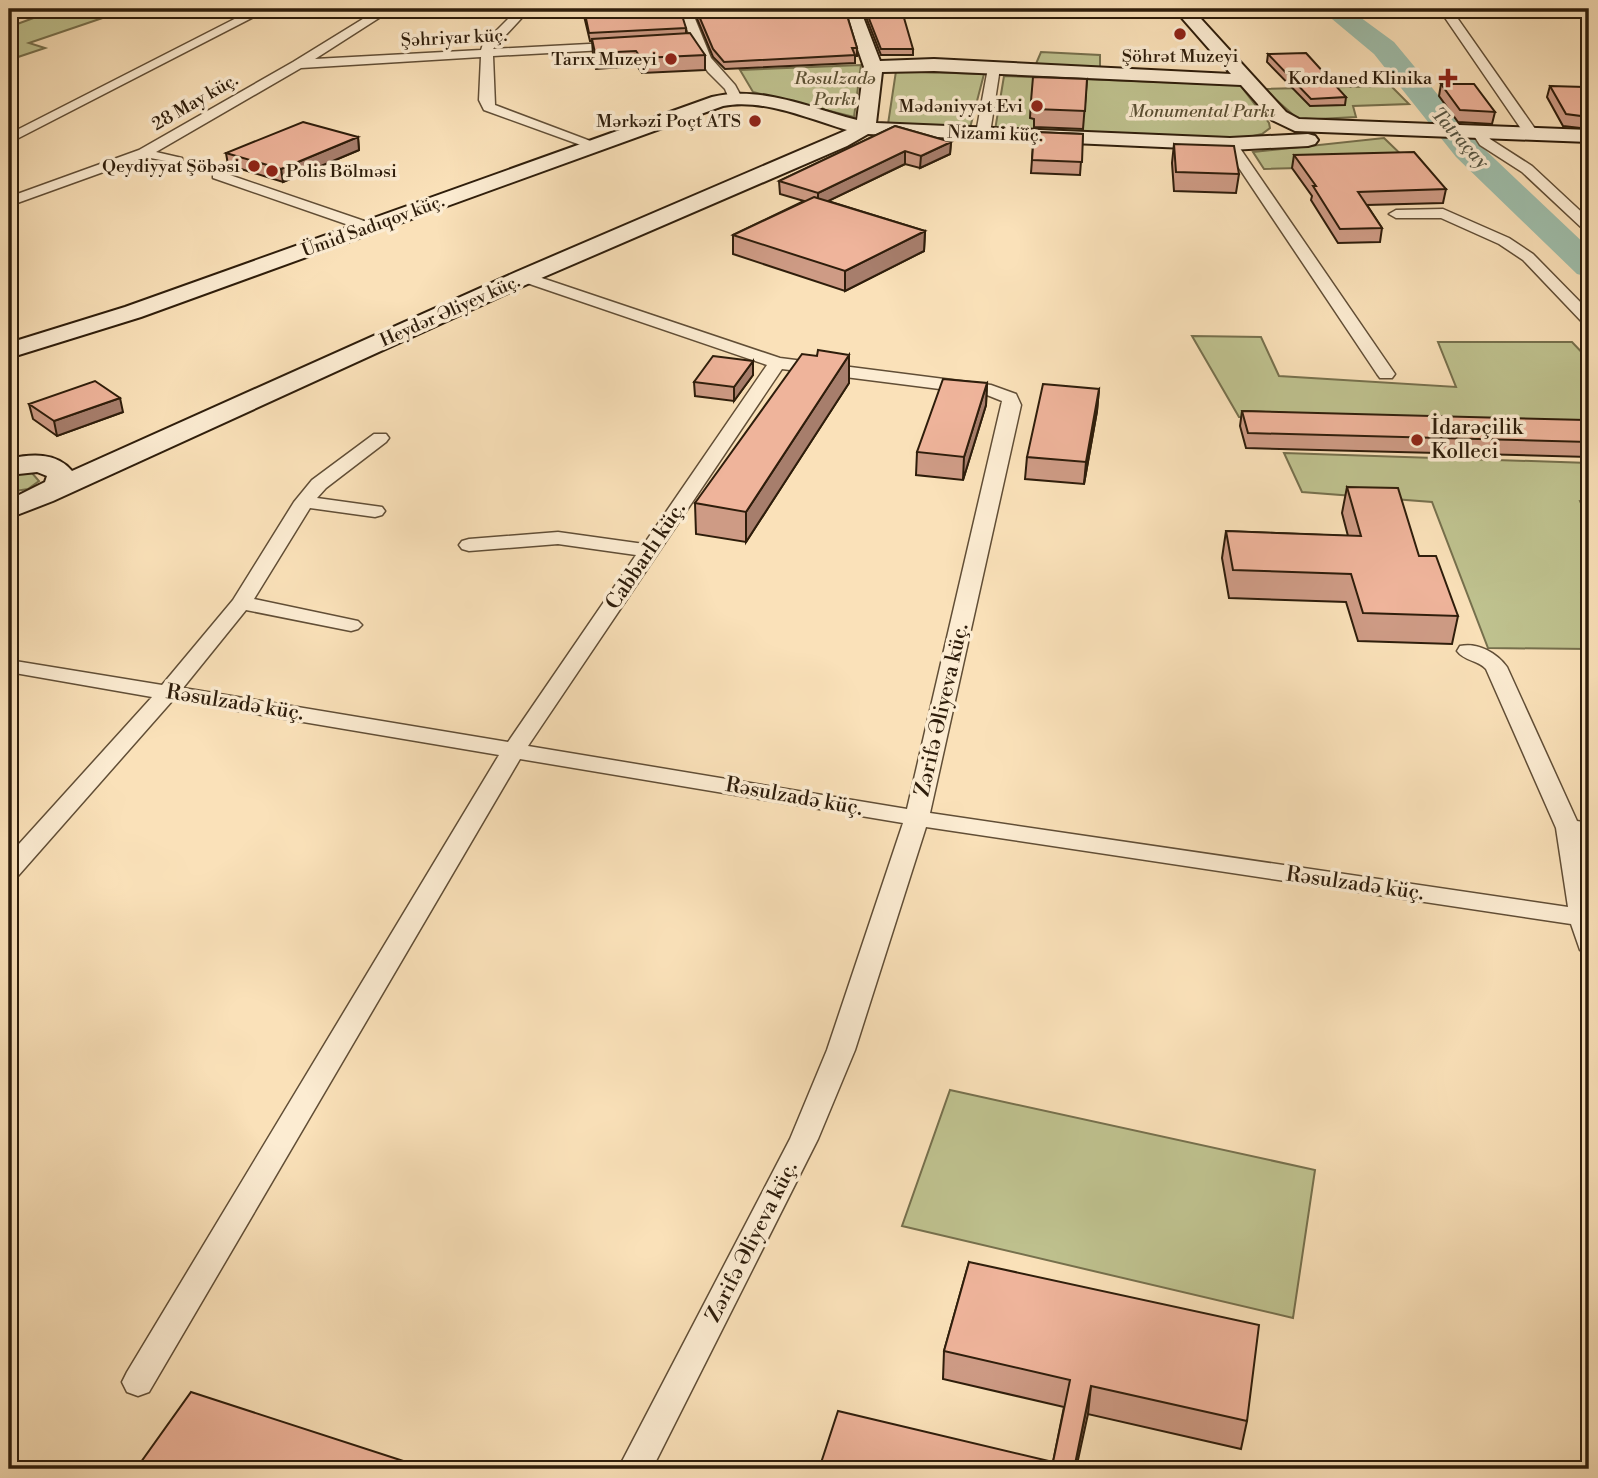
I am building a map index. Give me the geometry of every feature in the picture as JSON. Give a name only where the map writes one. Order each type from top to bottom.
[{"type":"main road","points":[[852,9],[873,67],[864,128]]},
{"type":"main road","points":[[1183,9],[1283,119],[1300,134]]},
{"type":"main road","points":[[873,67],[934,65],[1248,80]]},
{"type":"main road","name":"Nizami küç.","points":[[735,98],[760,100],[864,128],[1230,144],[1251,144],[1300,134]]},
{"type":"main road","name":"Ümid Sadıqov küç.","points":[[9,351],[133,312],[699,106],[735,98]]},
{"type":"main road","name":"Heydər Əliyev küç.","points":[[38,497],[524,277],[840,142],[864,128]]},
{"type":"main road","points":[[1251,144],[1300,134],[1397,128],[1589,135]]},
{"type":"main road","points":[[9,446],[51,467],[61,475],[61,480],[51,491],[9,510]]},
{"type":"main road","points":[[9,467],[32,464],[51,467]]},
{"type":"main road","points":[[9,503],[38,497]]},
{"type":"street","points":[[9,139],[263,9]]},
{"type":"street","name":"28 May küç.","points":[[9,202],[144,153],[297,65],[387,9]]},
{"type":"street","points":[[524,9],[493,39],[485,54],[486,100],[489,107],[594,145]]},
{"type":"street","points":[[685,9],[690,41],[710,67],[733,89],[735,98]]},
{"type":"street","points":[[1445,9],[1531,133]]},
{"type":"street","name":"Şəhriyar küç.","points":[[297,65],[630,45]]},
{"type":"street","points":[[983,133],[994,68]]},
{"type":"street","points":[[1478,131],[1485,142],[1527,169],[1589,227]]},
{"type":"street","points":[[1230,144],[1386,374]]},
{"type":"street","points":[[144,153],[177,161]]},
{"type":"street","points":[[218,175],[368,227]]},
{"type":"street","points":[[1396,214],[1443,213],[1504,241],[1528,257],[1589,320]]},
{"type":"street","name":"Zərifə Əliyeva küç.","points":[[524,277],[777,363],[991,390],[1010,398],[1012,405],[917,818],[841,1050],[804,1139],[635,1469]]},
{"type":"street","name":"Cabbarlı küç.","points":[[138,1382],[514,750],[777,363]]},
{"type":"street","points":[[9,870],[168,692],[241,603],[318,484],[380,438]]},
{"type":"street","points":[[304,502],[375,510]]},
{"type":"street","points":[[469,545],[558,538],[649,551]]},
{"type":"street","points":[[241,603],[351,625]]},
{"type":"street","points":[[1468,651],[1489,659],[1496,667],[1578,829],[1582,917],[1589,944]]},
{"type":"street","name":"Rəsulzadə küç.","points":[[9,666],[917,818],[1582,917]]},
{"type":"green space","points":[[58,9],[129,9],[29,43],[45,48],[9,60],[9,27]]},
{"type":"green space","points":[[1041,52],[1100,55],[1100,68],[1035,66]]},
{"type":"green space","name":"Rəsulzadə Parkı","points":[[861,65],[854,117],[753,92],[740,70]]},
{"type":"green space","points":[[896,71],[984,74],[970,128],[888,124]]},
{"type":"green space","name":"Monumental Parkı","points":[[1004,76],[1240,85],[1270,128],[1262,134],[1230,141],[995,130]]},
{"type":"green space","points":[[1391,86],[1409,104],[1353,106],[1356,117],[1299,120],[1264,89]]},
{"type":"green space","points":[[1384,138],[1412,165],[1264,169],[1253,152]]},
{"type":"green space","points":[[1192,336],[1261,337],[1279,376],[1456,387],[1438,342],[1572,342],[1589,360],[1589,431],[1587,427],[1239,417]]},
{"type":"green space","points":[[1284,453],[1589,463],[1589,500],[1580,501],[1589,521],[1589,591],[1581,593],[1589,649],[1488,648],[1432,502],[1302,492]]},
{"type":"green space","points":[[32,473],[39,481],[28,489],[9,492],[9,476]]},
{"type":"green space","points":[[950,1090],[1315,1170],[1293,1318],[902,1226]]},
{"type":"building","points":[[584,9],[680,9],[686,28],[589,33]]},
{"type":"building","points":[[696,9],[845,9],[857,48],[852,48],[855,55],[724,62],[713,49]]},
{"type":"building","points":[[866,11],[902,11],[913,49],[881,49]]},
{"type":"building","points":[[690,33],[705,55],[641,58],[636,51],[595,53],[592,39]]},
{"type":"building","points":[[1306,53],[1346,97],[1311,99],[1268,54]]},
{"type":"building","points":[[1033,77],[1087,79],[1085,111],[1035,109],[1035,101],[1031,101]]},
{"type":"building","points":[[1441,84],[1474,84],[1495,112],[1460,110]]},
{"type":"building","points":[[1550,86],[1585,87],[1589,94],[1589,117],[1566,114]]},
{"type":"building","points":[[303,122],[358,137],[281,169],[226,153]]},
{"type":"building","points":[[895,126],[951,142],[921,156],[905,151],[818,193],[779,181]]},
{"type":"building","points":[[1034,132],[1083,134],[1082,162],[1032,160]]},
{"type":"building","points":[[1174,144],[1234,146],[1239,174],[1176,172]]},
{"type":"building","points":[[1414,152],[1446,189],[1358,192],[1382,228],[1340,229],[1313,186],[1316,186],[1294,155]]},
{"type":"building","points":[[814,197],[925,231],[845,271],[733,235]]},
{"type":"building","points":[[818,350],[849,355],[746,512],[695,503],[802,354],[817,356]]},
{"type":"building","points":[[713,356],[753,361],[734,387],[694,382]]},
{"type":"building","points":[[943,379],[987,383],[964,457],[917,452]]},
{"type":"building","points":[[95,381],[120,398],[54,421],[29,404]]},
{"type":"building","points":[[1043,384],[1099,389],[1086,462],[1027,457]]},
{"type":"building","points":[[1242,411],[1586,420],[1589,425],[1589,442],[1248,433]]},
{"type":"building","points":[[1347,487],[1398,488],[1419,556],[1436,556],[1458,616],[1363,613],[1351,574],[1233,570],[1226,531],[1361,536]]},
{"type":"building","points":[[969,1262],[1259,1325],[1247,1421],[1091,1386],[1074,1469],[819,1469],[838,1411],[1053,1462],[1070,1380],[944,1351]]},
{"type":"building","points":[[191,1392],[428,1469],[136,1469]]},
{"type":"waterway","name":"Tatraçay","points":[[1333,9],[1384,48],[1467,150],[1589,267]]},
{"type":"place","name":"Şöhrət Muzeyi","points":[[1180,34]]},
{"type":"place","name":"Tarıx Muzeyi","points":[[671,59]]},
{"type":"place","name":"Kordaned Klinika","points":[[1448,78]]},
{"type":"place","name":"Mədəniyyət Evi","points":[[1037,106]]},
{"type":"place","name":"Mərkəzi Poçt ATS","points":[[755,121]]},
{"type":"place","name":"Qeydiyyat Şöbəsi","points":[[254,166]]},
{"type":"place","name":"Polis Bölməsi","points":[[272,171]]},
{"type":"place","name":"İdarəçilik Kolleci","points":[[1417,440]]}]
